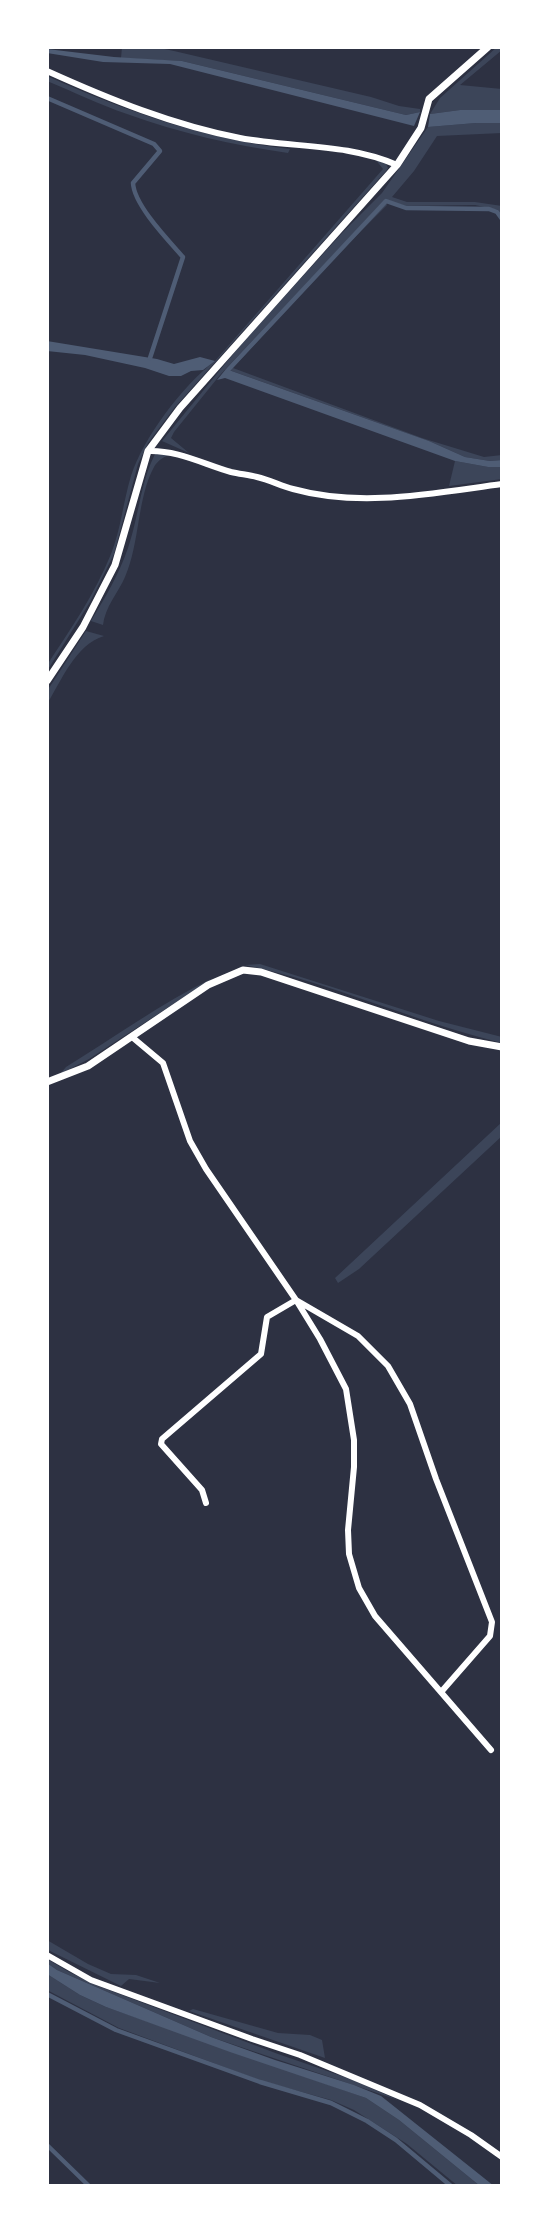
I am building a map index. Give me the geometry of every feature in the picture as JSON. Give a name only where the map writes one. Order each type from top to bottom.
[{"type":"street","points":[[47,681],[83,626],[115,565],[148,451],[180,408],[397,165],[421,128],[429,99],[488,47]]},
{"type":"street","points":[[47,71],[153,114],[194,126],[241,138],[348,150],[375,156],[397,165]]},
{"type":"street","points":[[148,451],[164,451],[185,456],[295,490],[346,497],[379,498],[502,484]]},
{"type":"street","points":[[47,1082],[88,1066],[208,985],[243,970],[261,972],[469,1041],[502,1047]]},
{"type":"street","points":[[132,1037],[163,1063],[191,1141],[206,1169],[296,1300],[346,1389],[354,1440],[349,1554],[359,1588],[375,1616],[491,1750]]},
{"type":"street","points":[[206,1503],[202,1490],[161,1444],[162,1438],[261,1354],[267,1317],[296,1300]]},
{"type":"street","points":[[296,1300],[358,1336],[388,1366],[410,1404],[492,1622],[490,1636],[442,1692]]},
{"type":"street","points":[[47,1955],[91,1980],[300,2054],[420,2105],[502,2157]]},
{"type":"shaded area","points":[[122,47],[155,47],[174,51],[420,109],[420,112],[406,115],[182,61],[121,58]]},
{"type":"shaded area","points":[[497,47],[502,47],[502,50],[460,85],[502,89],[502,110],[460,110],[430,114],[440,98]]},
{"type":"shaded area","points":[[47,49],[182,61],[406,115],[420,112],[414,126],[170,64],[103,62],[47,53]]},
{"type":"shaded area","points":[[47,76],[166,122],[227,138],[290,149],[288,153],[247,146],[166,127],[97,103],[47,81]]},
{"type":"shaded area","points":[[460,110],[502,110],[502,123],[428,127],[430,114]]},
{"type":"shaded area","points":[[502,123],[502,133],[437,136],[414,171],[392,197],[407,202],[475,202],[502,206],[502,215],[498,210],[475,205],[406,206],[385,200],[220,375],[174,432],[171,438],[189,453],[162,441],[243,342],[382,193],[428,127]]},
{"type":"shaded area","points":[[375,159],[386,164],[386,171],[175,407],[148,443],[138,464],[114,554],[90,602],[47,671],[47,665],[105,569],[117,535],[131,476],[154,429],[190,384],[215,361],[383,169]]},
{"type":"shaded area","points":[[386,203],[387,205],[339,253]]},
{"type":"shaded area","points":[[319,275],[233,368],[422,438],[484,457],[502,455],[502,460],[465,457],[429,441],[229,370]]},
{"type":"shaded area","points":[[47,341],[174,364],[200,357],[215,361],[203,370],[169,376],[85,355],[47,351]]},
{"type":"shaded area","points":[[226,369],[429,441],[465,457],[502,460],[502,467],[455,461],[225,378],[217,380]]},
{"type":"shaded area","points":[[155,454],[171,454],[157,462],[148,479],[130,564],[109,606],[103,625],[91,621],[124,558]]},
{"type":"shaded area","points":[[455,461],[502,467],[502,479],[449,486]]},
{"type":"shaded area","points":[[86,631],[104,636],[77,655],[47,704],[47,691]]},
{"type":"shaded area","points":[[260,964],[439,1021],[502,1037],[502,1043],[310,982],[245,965]]},
{"type":"shaded area","points":[[213,978],[89,1059],[60,1074],[66,1067],[138,1021]]},
{"type":"shaded area","points":[[502,1122],[502,1136],[359,1269],[338,1283],[335,1278]]},
{"type":"shaded area","points":[[47,1940],[111,1974],[136,1975],[160,1983],[129,1979],[121,1986],[47,1949]]},
{"type":"shaded area","points":[[47,1959],[98,1986],[353,2080],[398,2100],[211,2037],[57,1970],[47,1963]]},
{"type":"shaded area","points":[[47,1963],[57,1970],[211,2037],[381,2096],[494,2186],[480,2186],[399,2120],[366,2098],[106,2007],[80,1995],[47,1974]]},
{"type":"shaded area","points":[[47,1974],[80,1995],[106,2007],[366,2098],[399,2120],[480,2186],[458,2186],[407,2144],[354,2110],[331,2100],[262,2081],[119,2028],[47,1990]]},
{"type":"shaded area","points":[[193,2009],[278,2033],[310,2035],[322,2040],[325,2058],[189,2011]]},
{"type":"waterway","points":[[47,98],[154,144],[160,151],[133,183],[139,201],[153,222],[183,257],[150,358]]},
{"type":"waterway","points":[[228,370],[386,201],[406,208],[489,209],[497,212],[502,219]]},
{"type":"waterway","points":[[47,1994],[116,2030],[260,2082],[331,2103],[367,2121],[396,2140],[451,2186]]},
{"type":"waterway","points":[[47,2145],[89,2186]]}]
